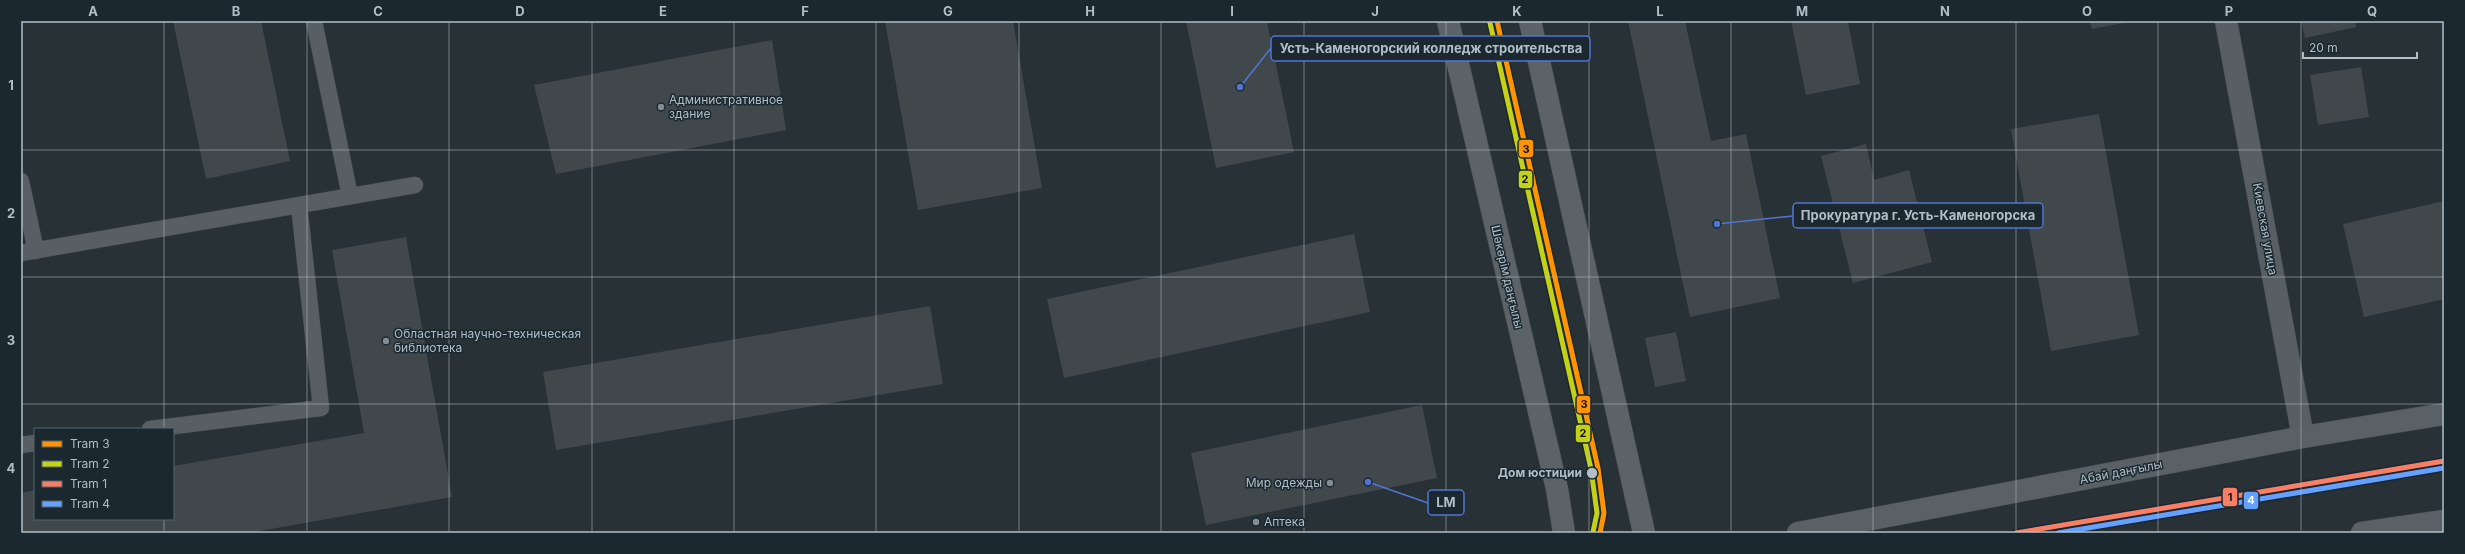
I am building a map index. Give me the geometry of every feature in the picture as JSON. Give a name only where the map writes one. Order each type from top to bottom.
[{"type":"main road","name":"Шәкәрім даңғылы","points":[[1448,21],[1557,489],[1564,533]]},
{"type":"main road","points":[[1530,21],[1644,533]]},
{"type":"main road","name":"Абай даңғылы","points":[[1798,533],[2303,437],[2444,414]]},
{"type":"main road","points":[[2362,533],[2444,521]]},
{"type":"street","name":"Киевская улица","points":[[2226,21],[2303,437]]},
{"type":"lane","points":[[314,21],[350,196]]},
{"type":"lane","points":[[21,181],[29,252],[415,184]]},
{"type":"lane","points":[[158,428],[321,408],[299,205]]},
{"type":"lane","points":[[21,445],[34,443]]},
{"type":"building","points":[[173,21],[261,21],[290,161],[206,179]]},
{"type":"building","points":[[885,21],[1013,21],[1042,188],[918,210]]},
{"type":"building","points":[[1186,21],[1267,21],[1294,152],[1216,168]]},
{"type":"building","points":[[1628,21],[1685,21],[1711,141],[1746,134],[1780,298],[1690,317]]},
{"type":"building","points":[[1791,21],[1848,21],[1860,84],[1806,95]]},
{"type":"building","points":[[2090,21],[2128,21],[2128,22],[2092,29]]},
{"type":"building","points":[[2301,21],[2355,21],[2356,27],[2305,38]]},
{"type":"building","name":"Административное здание","points":[[772,40],[786,130],[556,174],[534,85]]},
{"type":"building","points":[[2361,67],[2369,117],[2318,125],[2310,75]]},
{"type":"building","points":[[2099,114],[2139,335],[2051,351],[2011,129]]},
{"type":"building","points":[[1866,144],[1874,180],[1909,170],[1932,262],[1853,283],[1821,156]]},
{"type":"building","points":[[2444,201],[2444,299],[2364,317],[2343,224]]},
{"type":"building","points":[[1354,234],[1370,312],[1064,378],[1047,299]]},
{"type":"building","name":"Областная научно-техническая библиотека","points":[[406,237],[452,497],[248,533],[21,533],[21,493],[34,490],[34,520],[174,520],[174,466],[364,433],[332,250]]},
{"type":"building","points":[[930,306],[943,384],[556,450],[543,372]]},
{"type":"building","points":[[1676,332],[1686,381],[1655,387],[1645,338]]},
{"type":"building","points":[[1422,405],[1437,478],[1206,525],[1191,453]]},
{"type":"tram line","name":"3","points":[[1497,21],[1598,468],[1604,513],[1600,533]]},
{"type":"tram line","name":"2","points":[[1490,23],[1591,469],[1597,513],[1593,532]]},
{"type":"tram line","name":"1","points":[[2016,533],[2444,461]]},
{"type":"tram line","name":"4","points":[[2058,533],[2444,468]]},
{"type":"place","name":"Усть-Каменогорский колледж строительства","points":[[1240,87]]},
{"type":"place","name":"Административное здание","points":[[661,107]]},
{"type":"place","name":"Прокуратура г. Усть-Каменогорска","points":[[1717,224]]},
{"type":"place","name":"Областная научно-техническая библиотека","points":[[386,341]]},
{"type":"place","name":"Дом юстиции","points":[[1592,473]]},
{"type":"place","name":"LM","points":[[1368,482]]},
{"type":"place","name":"Мир одежды","points":[[1330,483]]},
{"type":"place","name":"Аптека","points":[[1256,522]]}]
